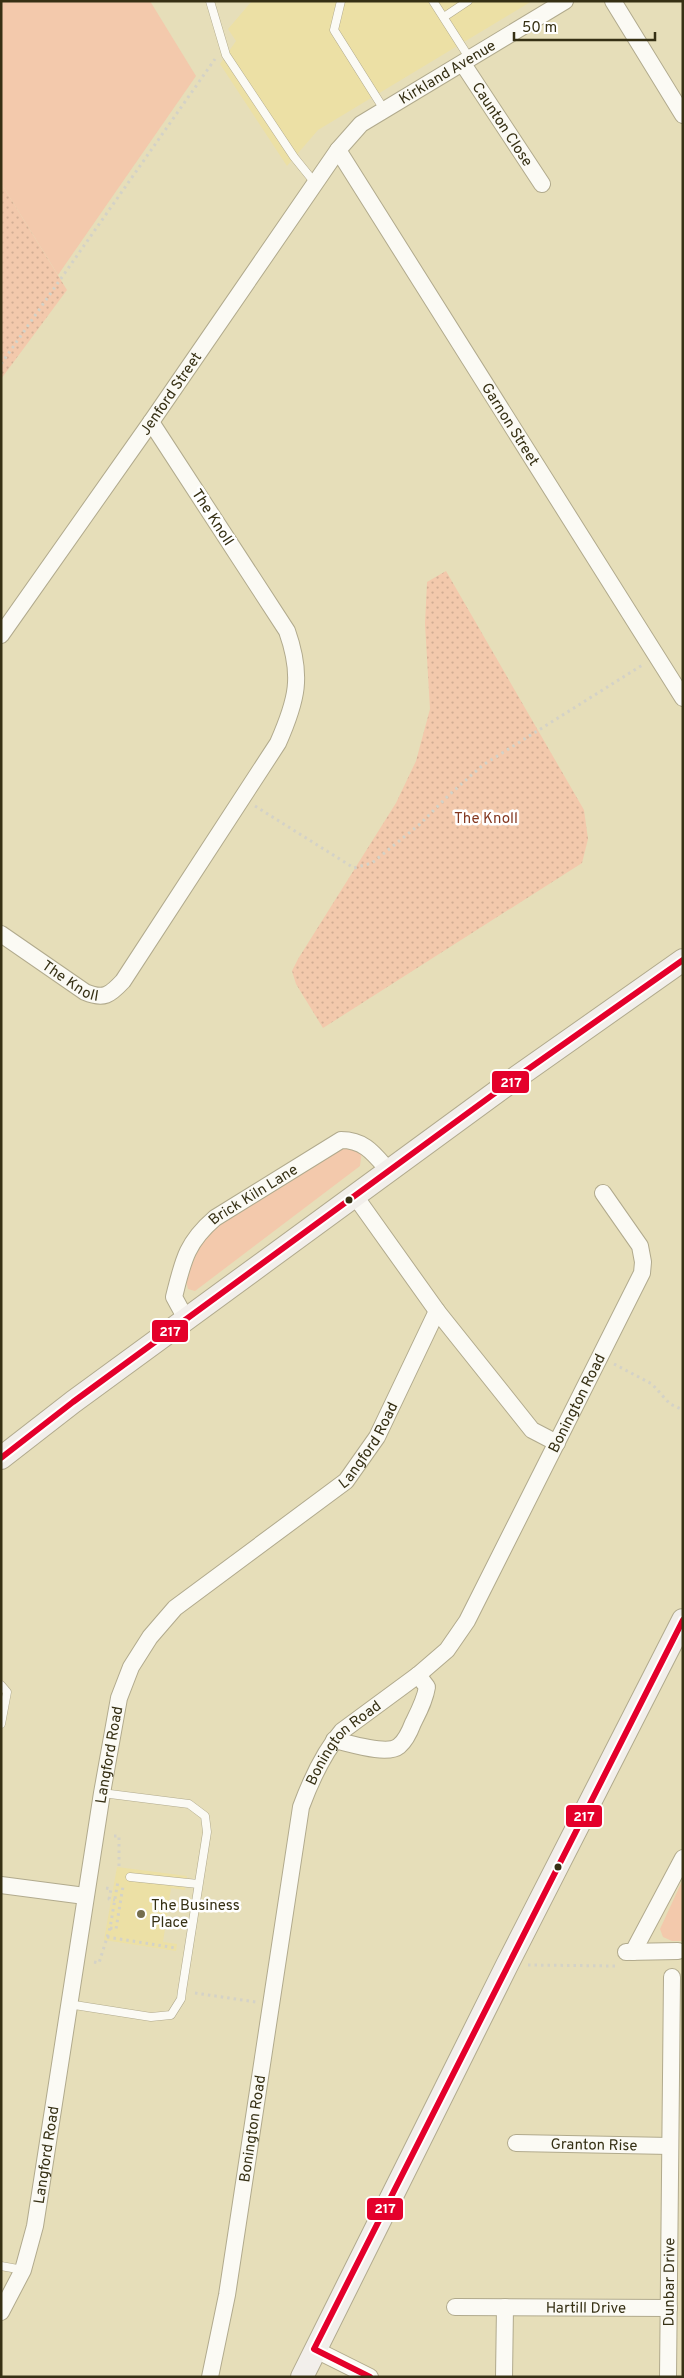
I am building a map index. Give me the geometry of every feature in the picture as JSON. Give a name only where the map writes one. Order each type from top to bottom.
[{"type":"street","name":"Kirkland Avenue","points":[[338,150],[361,124],[467,62],[565,1]]},
{"type":"street","points":[[613,1],[683,115]]},
{"type":"street","name":"Caunton Close","points":[[467,62],[542,184]]},
{"type":"street","name":"Jenford Street","points":[[1,635],[151,422],[338,150]]},
{"type":"street","name":"Garnon Street","points":[[338,150],[683,698]]},
{"type":"street","name":"The Knoll","points":[[1,934],[85,992],[97,997],[111,994],[124,980],[278,743],[291,714],[298,680],[295,653],[287,631],[151,422]]},
{"type":"street","points":[[1,1458],[389,1171],[683,960]]},
{"type":"street","name":"Brick Kiln Lane","points":[[186,1320],[174,1297],[183,1261],[198,1233],[215,1218],[341,1140],[355,1140],[370,1150],[389,1171]]},
{"type":"street","name":"Bonington Road","points":[[210,2377],[227,2295],[273,2004],[301,1807],[311,1778],[334,1740],[342,1731],[418,1675],[446,1650],[467,1621],[642,1273],[643,1262],[640,1246],[603,1193]]},
{"type":"street","points":[[355,1196],[437,1311],[532,1430],[557,1443]]},
{"type":"street","name":"Langford Road","points":[[1,2312],[23,2270],[35,2226],[102,1792],[119,1698],[130,1667],[150,1637],[182,1603],[346,1480],[377,1437],[437,1311]]},
{"type":"street","points":[[302,2377],[314,2349],[507,1965],[683,1620]]},
{"type":"street","points":[[334,1740],[382,1750],[393,1750],[400,1746],[410,1730],[425,1697],[427,1687],[418,1675]]},
{"type":"street","points":[[627,1957],[683,1858]]},
{"type":"street","points":[[1,1885],[85,1896]]},
{"type":"street","points":[[627,1957],[678,1951]]},
{"type":"street","name":"Dunbar Drive","points":[[668,2377],[670,2146],[677,2064],[672,1977]]},
{"type":"street","name":"Granton Rise","points":[[516,2143],[670,2146]]},
{"type":"street","name":"Hartill Drive","points":[[455,2306],[669,2308]]},
{"type":"street","points":[[504,2377],[505,2307]]},
{"type":"street","points":[[314,2349],[370,2377]]},
{"type":"lane","points":[[210,1],[226,55],[294,157],[315,183]]},
{"type":"lane","points":[[340,1],[334,30],[385,111]]},
{"type":"lane","points":[[432,1],[444,17],[467,62]]},
{"type":"lane","points":[[444,17],[468,1]]},
{"type":"lane","points":[[1,1685],[7,1692],[1,1724]]},
{"type":"lane","points":[[68,2004],[151,2017],[171,2015],[180,1999],[182,1991],[207,1832],[205,1816],[189,1804],[102,1792]]},
{"type":"lane","points":[[130,1877],[198,1884]]},
{"type":"lane","points":[[1,2266],[23,2270]]},
{"type":"path","points":[[1,364],[218,55],[226,55]]},
{"type":"path","points":[[242,797],[354,868],[372,863],[420,824],[449,795],[484,765],[656,656]]},
{"type":"path","points":[[600,1357],[652,1384],[670,1404],[683,1410]]},
{"type":"path","points":[[94,1962],[99,1963],[110,1928],[119,1875],[119,1836],[114,1836]]},
{"type":"path","points":[[110,1928],[116,1929],[123,1885]]},
{"type":"path","points":[[106,1888],[111,1889],[109,1899],[115,1900]]},
{"type":"path","points":[[107,1937],[188,1950]]},
{"type":"path","points":[[507,1965],[627,1957]]},
{"type":"path","points":[[182,1991],[273,2004]]},
{"type":"shaded area","points":[[252,1],[532,1],[318,130],[287,166],[220,64],[236,41],[228,29]]},
{"type":"shaded area","points":[[117,1867],[187,1876],[185,1890],[171,1888],[163,1942],[177,1944],[176,1951],[104,1940]]},
{"type":"green space","points":[[1,1],[150,1],[196,76],[58,275],[1,183]]},
{"type":"green space","points":[[1,183],[67,290],[1,379]]},
{"type":"green space","name":"The Knoll","points":[[446,571],[584,810],[588,839],[582,863],[323,1028],[296,984],[292,971],[396,803],[416,761],[430,709],[425,624],[427,582]]},
{"type":"green space","points":[[349,1147],[362,1150],[360,1166],[195,1291],[188,1289],[186,1280],[200,1244],[218,1224],[341,1148]]},
{"type":"green space","points":[[683,1879],[683,1941],[672,1941],[663,1937],[660,1929]]},
{"type":"transit line","name":"217","points":[[1,1458],[73,1402],[517,1077],[683,960]]},
{"type":"transit line","name":"217","points":[[370,2377],[314,2349],[683,1620]]},
{"type":"place","name":"The Business Place","points":[[141,1914]]}]
